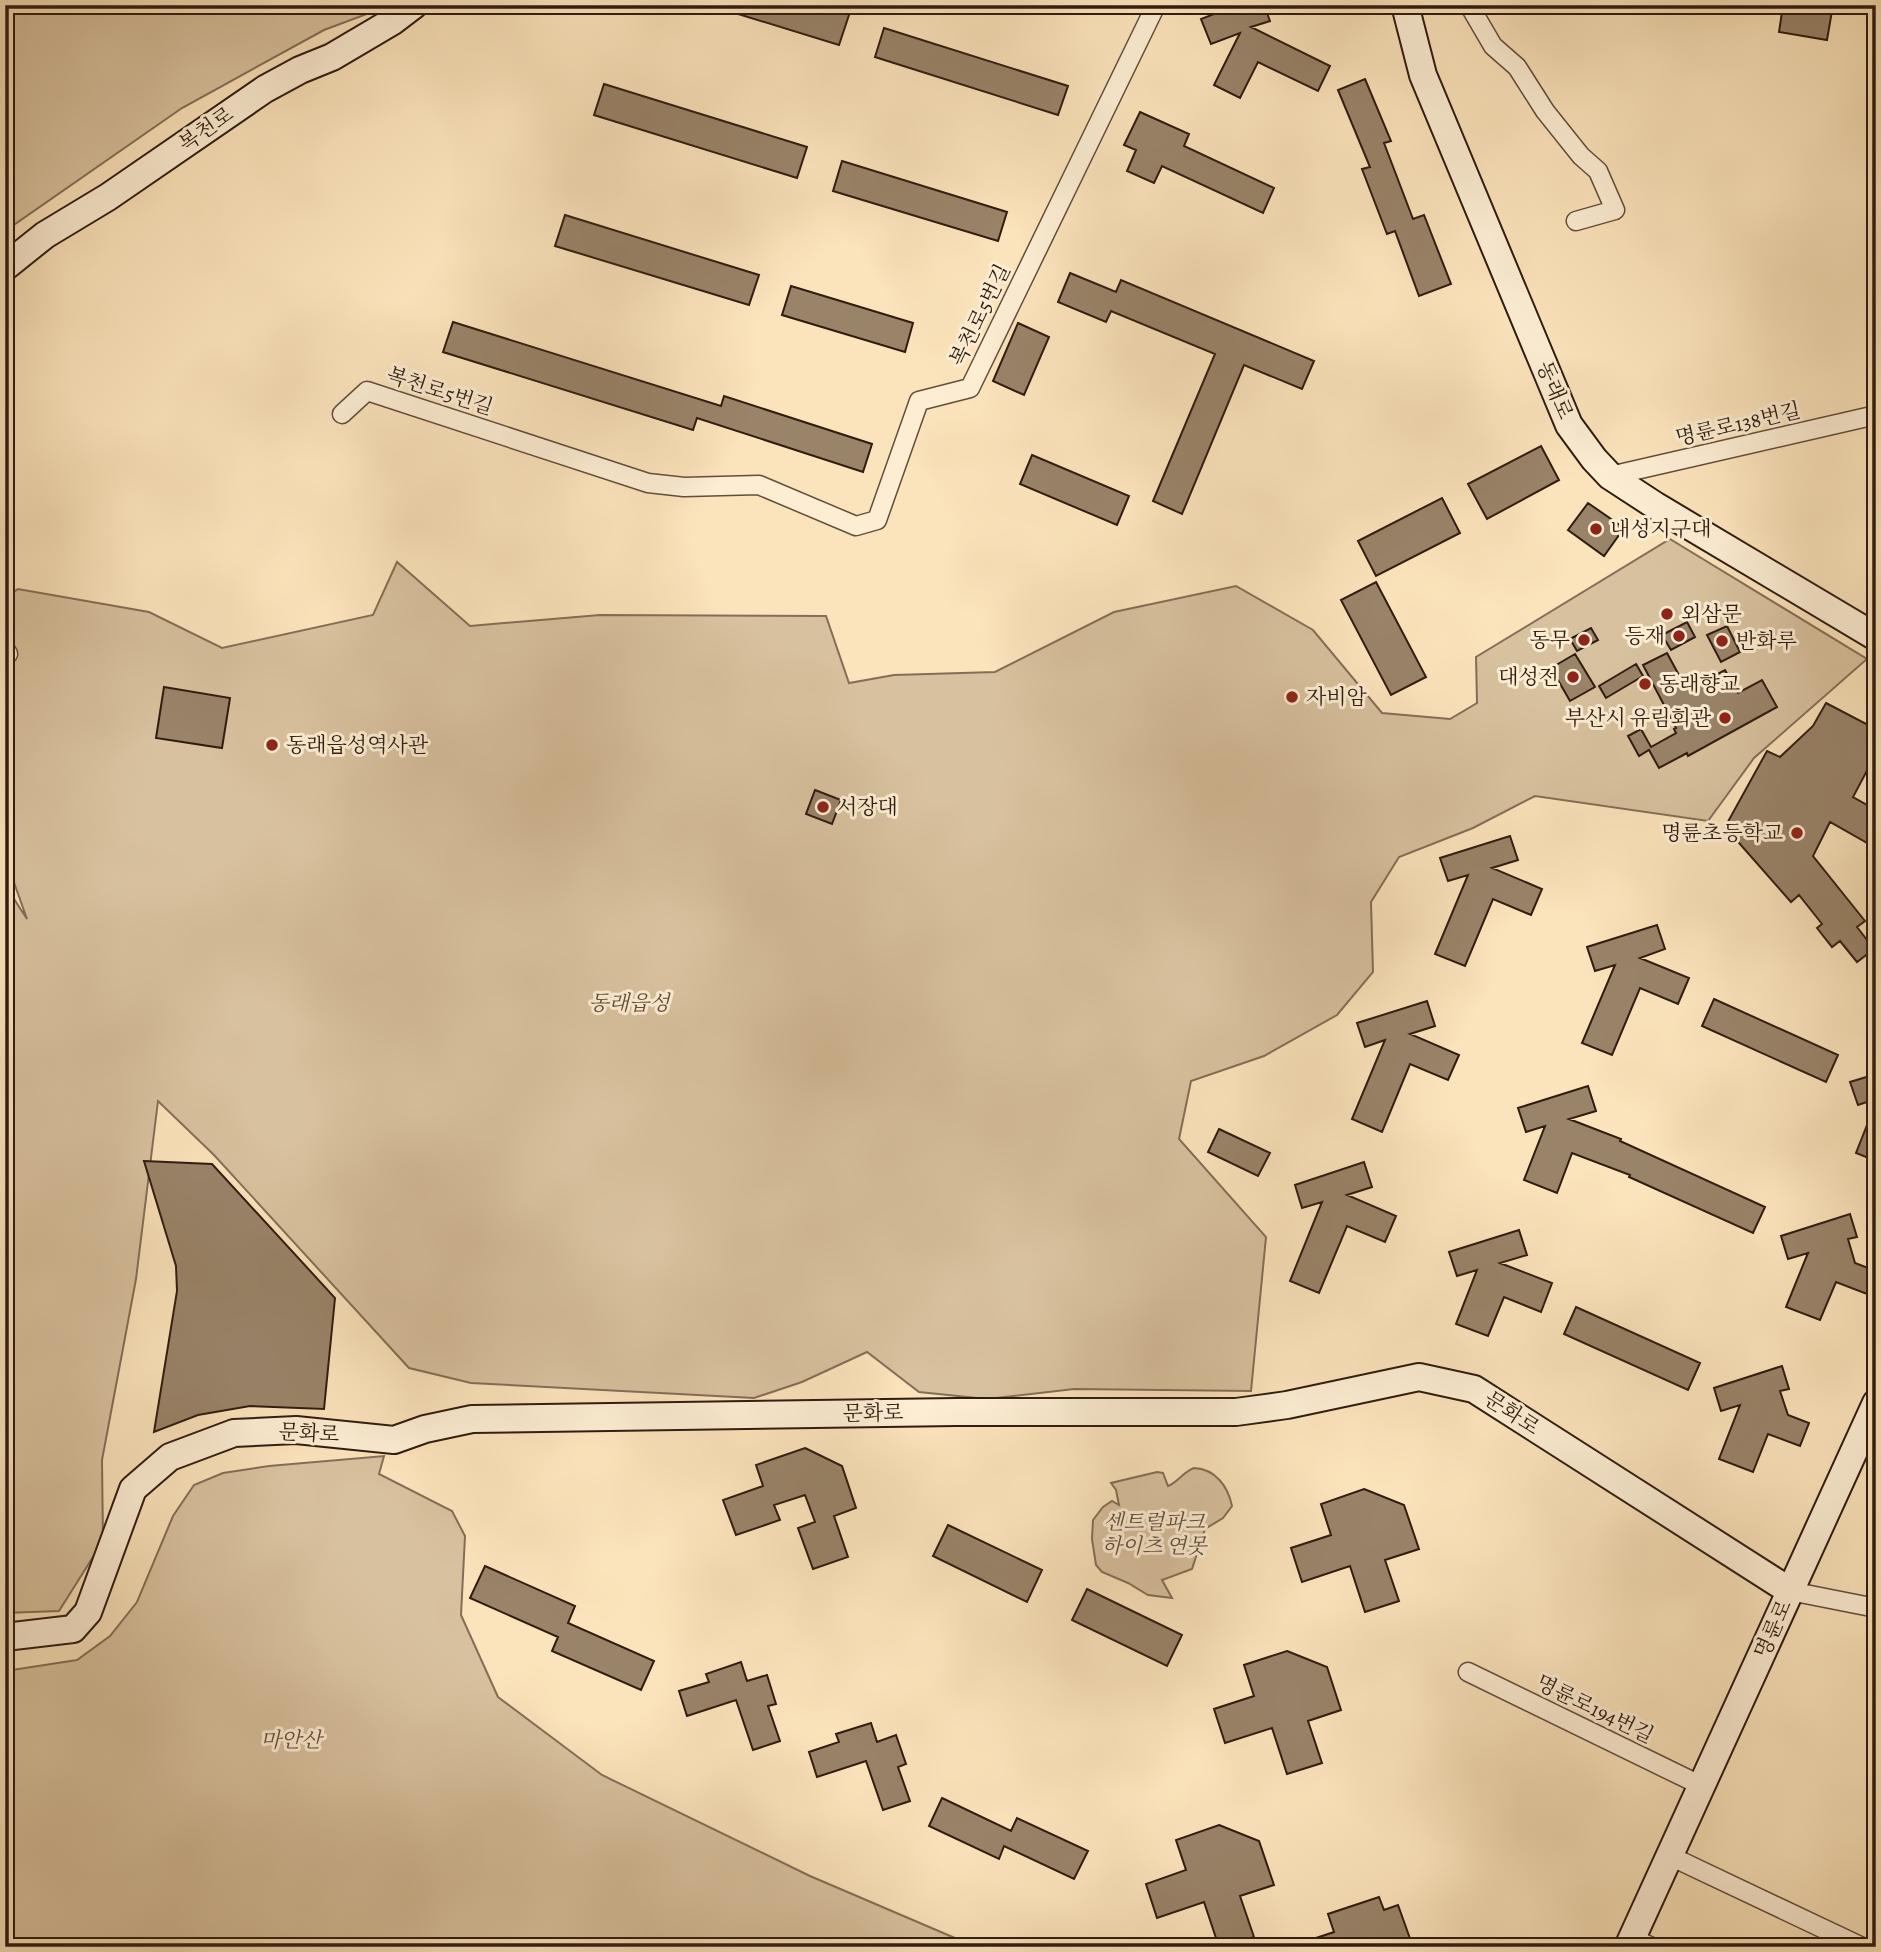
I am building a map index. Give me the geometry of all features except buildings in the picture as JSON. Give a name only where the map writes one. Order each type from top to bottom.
[{"type":"street","name":"복천로","points":[[5,267],[45,235],[108,197],[265,89],[332,57],[406,13],[414,5]]},
{"type":"street","name":"복천로5번길","points":[[342,414],[367,391],[648,483],[684,487],[759,485],[856,526],[877,520],[919,401],[970,388],[1156,5]]},
{"type":"street","name":"동래로","points":[[1405,5],[1423,75],[1569,425],[1594,459],[1610,476],[1656,506],[1876,637]]},
{"type":"street","points":[[1469,5],[1493,46],[1517,66],[1545,111],[1581,156],[1598,171],[1615,210],[1576,221]]},
{"type":"street","name":"명륜로138번길","points":[[1610,476],[1876,415]]},
{"type":"street","name":"문화로","points":[[5,1637],[73,1629],[88,1612],[133,1489],[170,1457],[234,1433],[296,1430],[394,1440],[425,1429],[472,1419],[956,1412],[1236,1412],[1287,1405],[1419,1377],[1474,1388],[1790,1591]]},
{"type":"street","name":"명륜로","points":[[1638,1944],[1670,1856],[1876,1403]]},
{"type":"street","points":[[1790,1591],[1876,1608]]},
{"type":"street","name":"명륜로194번길","points":[[1468,1672],[1702,1786]]},
{"type":"street","points":[[1670,1856],[1862,1947]]},
{"type":"street","points":[[1871,1947],[1876,1939]]},
{"type":"green space","points":[[5,5],[381,5],[375,11],[324,30],[182,108],[5,231]]},
{"type":"green space","name":"동래읍성","points":[[1670,539],[1867,659],[1754,758],[1708,821],[1535,796],[1473,828],[1399,857],[1371,902],[1373,972],[1337,1015],[1264,1056],[1191,1081],[1179,1139],[1266,1237],[1251,1391],[1074,1389],[987,1399],[919,1392],[867,1352],[802,1382],[754,1398],[471,1383],[409,1368],[214,1155],[158,1101],[136,1279],[102,1460],[103,1541],[59,1611],[5,1613],[5,885],[27,919],[5,857],[5,598],[18,589],[149,612],[222,648],[373,615],[397,562],[470,626],[600,615],[826,616],[849,683],[894,675],[995,672],[1114,612],[1236,586],[1313,630],[1382,713],[1450,719],[1477,703],[1476,657]]},
{"type":"green space","name":"마안산","points":[[384,1456],[379,1474],[452,1511],[465,1536],[461,1615],[498,1697],[602,1775],[810,1876],[976,1947],[5,1947],[5,1671],[77,1660],[110,1636],[137,1602],[173,1516],[194,1485],[223,1473],[269,1466]]},
{"type":"green space","name":"센트럴파크 하이츠 연못","points":[[1194,1468],[1209,1472],[1220,1480],[1232,1506],[1223,1518],[1205,1529],[1192,1569],[1162,1580],[1172,1598],[1148,1595],[1102,1572],[1096,1565],[1092,1539],[1093,1520],[1103,1507],[1112,1501],[1119,1505],[1116,1490],[1111,1483],[1157,1472],[1163,1473],[1168,1486]]},
{"type":"place","name":"내성지구대","points":[[1596,529]]},
{"type":"place","name":"외삼문","points":[[1667,614]]},
{"type":"place","name":"등재","points":[[1679,636]]},
{"type":"place","name":"동무","points":[[1584,640]]},
{"type":"place","name":"반화루","points":[[1722,641]]},
{"type":"place","name":"대성전","points":[[1573,677]]},
{"type":"place","name":"동래향교","points":[[1645,684]]},
{"type":"place","name":"자비암","points":[[1292,697]]},
{"type":"place","name":"부산시 유림회관","points":[[1725,718]]},
{"type":"place","name":"동래읍성역사관","points":[[272,745]]},
{"type":"place","name":"서장대","points":[[823,807]]},
{"type":"place","name":"명륜초등학교","points":[[1797,833]]}]
